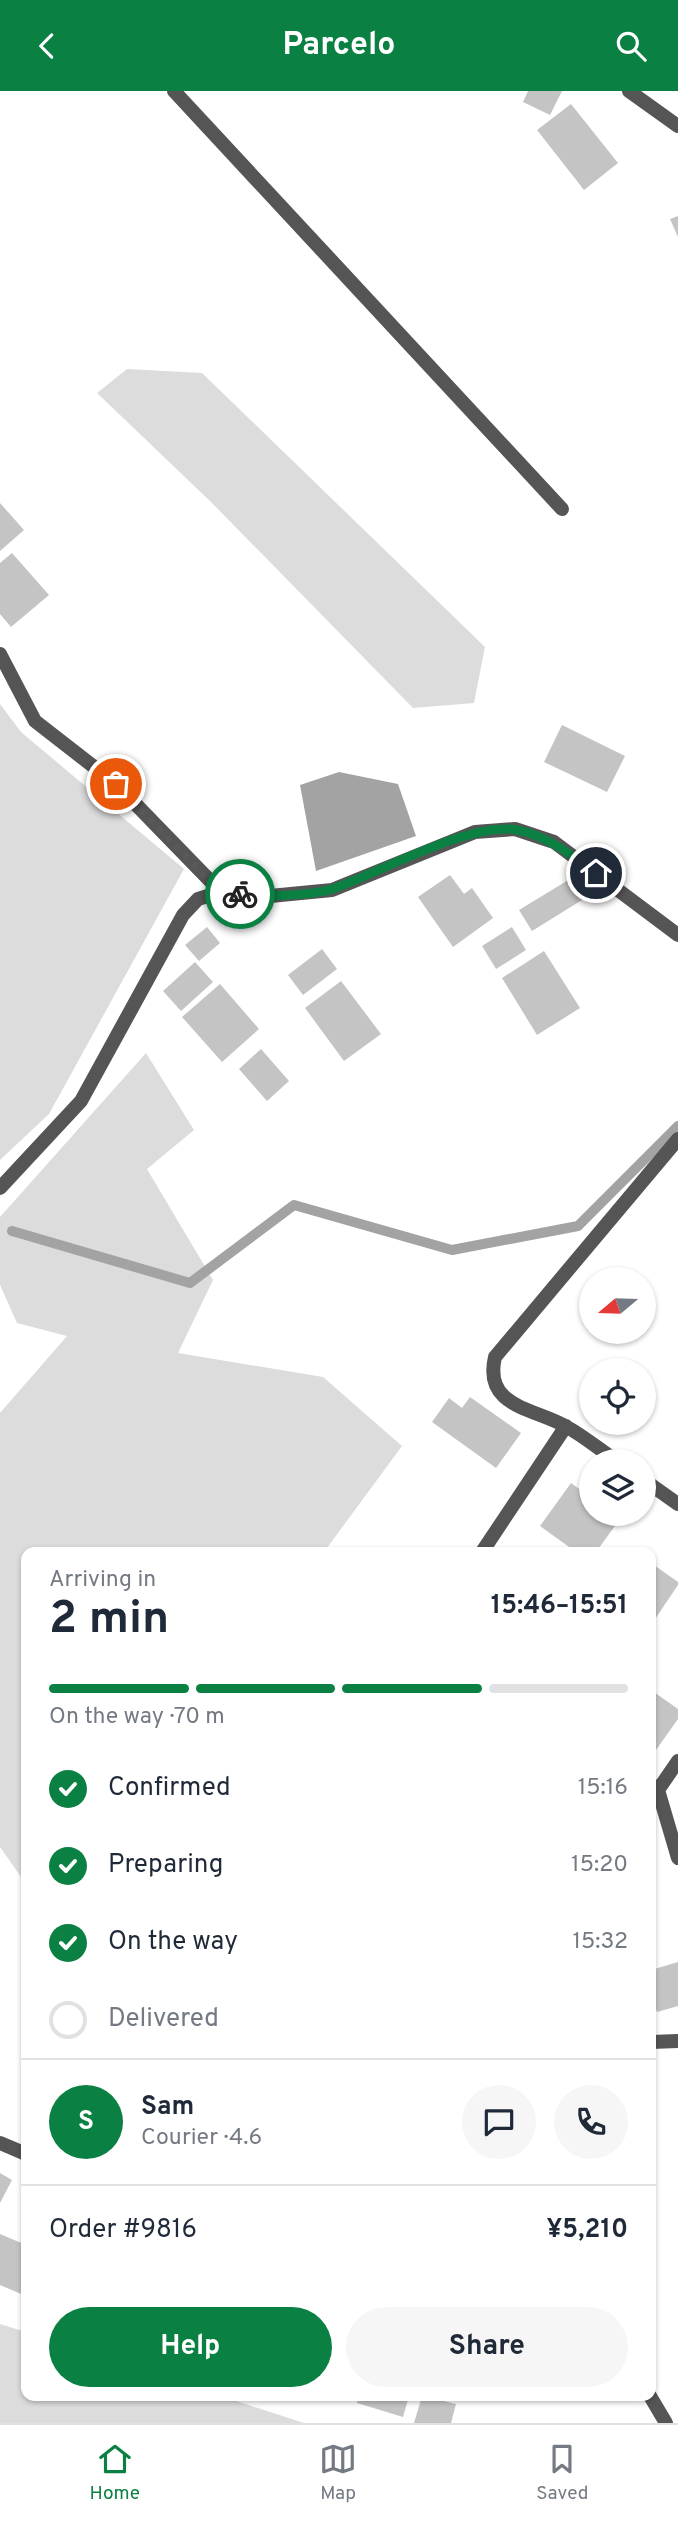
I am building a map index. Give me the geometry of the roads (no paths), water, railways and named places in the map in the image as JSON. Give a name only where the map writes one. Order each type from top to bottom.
[{"type":"street","points":[[174,91],[562,509]]},
{"type":"street","points":[[629,91],[678,126]]},
{"type":"street","points":[[0,654],[34,721],[116,784],[221,893]]},
{"type":"street","points":[[0,1188],[81,1101],[184,915],[198,899],[221,893],[260,897],[332,890],[475,832],[515,829],[554,842],[678,935]]},
{"type":"street","points":[[600,1449],[566,1426],[514,1405],[496,1389],[492,1371],[495,1357],[678,1139]]},
{"type":"street","points":[[485,1547],[566,1426]]},
{"type":"street","points":[[656,1488],[678,1504]]},
{"type":"street","points":[[656,1785],[678,1761]]},
{"type":"street","points":[[656,1793],[678,1858]]},
{"type":"street","points":[[656,2042],[678,2041]]},
{"type":"street","points":[[0,2143],[21,2152]]},
{"type":"street","points":[[653,2401],[666,2423]]},
{"type":"waterway","points":[[12,1231],[190,1283],[294,1205],[452,1250],[578,1226],[678,1126]]}]
